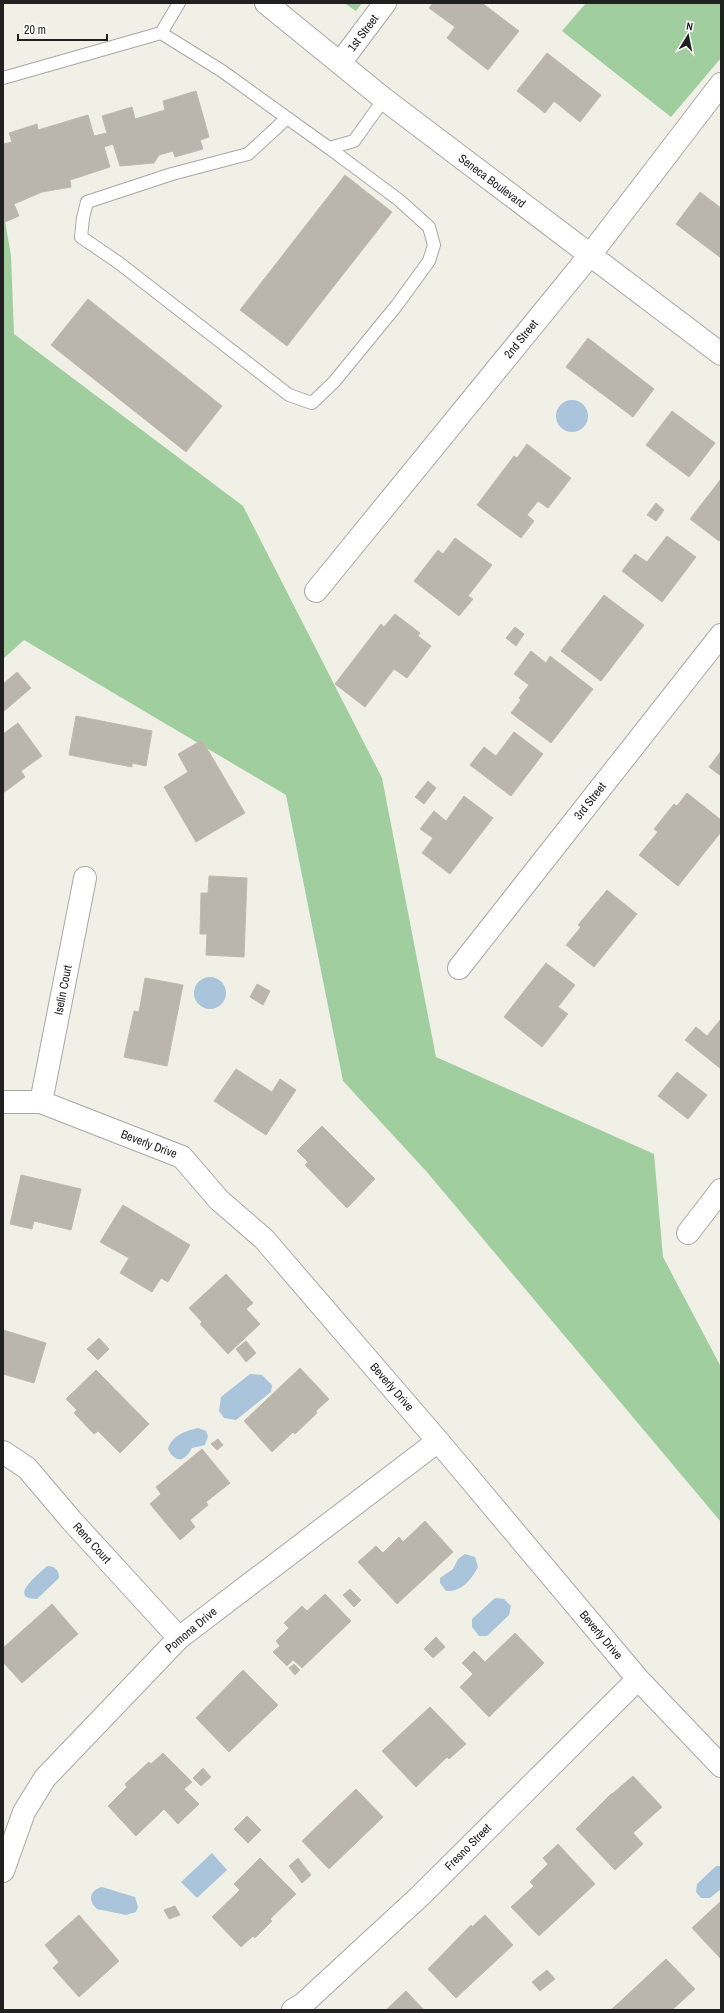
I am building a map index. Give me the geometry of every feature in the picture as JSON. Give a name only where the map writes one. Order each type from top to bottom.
[{"type":"street","name":"Seneca Boulevard","points":[[266,3],[384,100],[721,354]]},
{"type":"street","name":"1st Street","points":[[340,63],[385,3]]},
{"type":"street","name":"2nd Street","points":[[316,591],[590,255],[721,84]]},
{"type":"street","name":"3rd Street","points":[[459,968],[721,635]]},
{"type":"street","name":"Iselin Court","points":[[41,1102],[85,878]]},
{"type":"street","name":"Beverly Drive","points":[[3,1102],[41,1102],[182,1157],[219,1200],[264,1239],[438,1441],[638,1678],[721,1766]]},
{"type":"street","points":[[688,1233],[721,1190]]},
{"type":"street","name":"Pomona Drive","points":[[3,1871],[24,1812],[44,1778],[178,1638],[438,1441]]},
{"type":"street","name":"Reno Court","points":[[3,1452],[27,1468],[72,1521],[178,1638]]},
{"type":"street","name":"Fresno Street","points":[[293,2010],[303,2004],[420,1896],[638,1678]]},
{"type":"lane","points":[[3,78],[161,33],[179,3]]},
{"type":"lane","points":[[161,33],[222,71],[329,148],[399,200],[429,228],[434,244],[429,261],[397,306],[334,382],[312,402],[289,396],[119,263],[82,237],[83,218],[87,202],[172,174],[248,154],[287,118]]},
{"type":"lane","points":[[329,148],[354,141],[384,100]]},
{"type":"green space","points":[[344,3],[362,3],[356,11]]},
{"type":"green space","points":[[586,3],[721,3],[721,58],[671,117],[562,31]]},
{"type":"green space","points":[[3,209],[11,256],[14,334],[243,506],[382,778],[436,1057],[654,1154],[663,1257],[721,1367],[721,1522],[426,1171],[343,1081],[286,795],[24,640],[3,659]]},
{"type":"water","points":[[575,400],[581,402],[586,407],[588,416],[586,425],[581,430],[569,432],[563,430],[558,425],[556,413],[558,407],[563,402]]},
{"type":"water","points":[[207,977],[213,977],[222,981],[226,993],[222,1005],[213,1009],[207,1009],[198,1005],[194,996],[194,990],[198,981]]},
{"type":"water","points":[[250,1374],[262,1375],[272,1385],[271,1392],[236,1420],[224,1418],[219,1411],[221,1397]]},
{"type":"water","points":[[198,1428],[206,1431],[208,1436],[205,1445],[192,1448],[188,1454],[181,1459],[173,1456],[168,1449],[173,1440],[184,1432]]},
{"type":"water","points":[[465,1554],[475,1557],[478,1567],[469,1581],[457,1590],[446,1591],[440,1583],[440,1578],[453,1569],[458,1559]]},
{"type":"water","points":[[47,1566],[56,1569],[59,1578],[37,1599],[28,1598],[24,1595],[25,1590]]},
{"type":"water","points":[[495,1598],[504,1599],[511,1606],[509,1615],[487,1636],[479,1636],[472,1627],[472,1619]]},
{"type":"water","points":[[212,1853],[227,1870],[197,1898],[181,1882]]},
{"type":"water","points":[[716,1866],[721,1866],[721,1889],[710,1898],[701,1898],[696,1892],[697,1884]]},
{"type":"water","points":[[102,1887],[135,1897],[138,1907],[136,1912],[126,1915],[97,1909],[92,1902],[91,1896],[95,1890]]},
{"type":"building","points":[[433,3],[482,3],[519,31],[488,70],[447,38],[455,27],[429,8]]},
{"type":"building","points":[[547,53],[601,95],[580,122],[554,101],[545,113],[517,91]]},
{"type":"building","points":[[196,91],[209,137],[200,140],[203,149],[175,157],[173,151],[159,155],[154,163],[120,166],[113,144],[104,147],[110,167],[70,180],[71,187],[42,192],[14,204],[19,216],[3,223],[3,144],[12,142],[9,133],[37,124],[38,130],[88,115],[94,136],[107,133],[102,116],[132,107],[135,119],[165,110],[163,101]]},
{"type":"building","points":[[345,175],[392,212],[287,346],[240,310]]},
{"type":"building","points":[[700,192],[721,208],[721,258],[676,224]]},
{"type":"building","points":[[88,299],[222,406],[186,452],[51,345]]},
{"type":"building","points":[[588,338],[654,389],[633,417],[566,367]]},
{"type":"building","points":[[672,411],[715,443],[689,477],[646,445]]},
{"type":"building","points":[[527,444],[571,478],[548,508],[538,501],[527,515],[534,521],[521,538],[477,505],[514,456],[517,458]]},
{"type":"building","points":[[721,479],[721,539],[719,541],[690,519]]},
{"type":"building","points":[[656,503],[664,510],[656,521],[647,515]]},
{"type":"building","points":[[667,536],[696,557],[662,602],[622,571],[635,554],[647,562]]},
{"type":"building","points":[[455,538],[492,565],[468,596],[473,599],[459,616],[414,581],[438,550],[443,554]]},
{"type":"building","points":[[604,595],[644,625],[601,681],[561,651]]},
{"type":"building","points":[[395,614],[420,633],[418,636],[431,646],[407,678],[394,669],[365,707],[335,684],[381,624],[384,627]]},
{"type":"building","points":[[515,627],[524,634],[516,646],[506,638]]},
{"type":"building","points":[[531,651],[546,663],[550,656],[593,689],[551,743],[511,713],[521,700],[519,698],[529,685],[514,674]]},
{"type":"building","points":[[17,672],[31,688],[3,712],[3,684]]},
{"type":"building","points":[[76,716],[152,731],[146,766],[132,763],[132,767],[69,755]]},
{"type":"building","points":[[18,723],[42,756],[21,771],[25,777],[3,793],[3,734]]},
{"type":"building","points":[[514,732],[543,754],[511,796],[470,765],[484,747],[496,756]]},
{"type":"building","points":[[202,740],[245,813],[196,842],[164,787],[188,772],[178,754]]},
{"type":"building","points":[[721,751],[721,776],[709,767]]},
{"type":"building","points":[[428,781],[436,788],[424,804],[415,797]]},
{"type":"building","points":[[687,793],[721,820],[721,832],[678,886],[639,855],[658,832],[654,829],[674,804],[677,806]]},
{"type":"building","points":[[464,796],[493,818],[450,874],[422,853],[433,838],[420,829],[434,811],[446,821]]},
{"type":"building","points":[[209,876],[247,878],[244,957],[206,955],[207,934],[200,934],[201,893],[208,893]]},
{"type":"building","points":[[607,890],[637,914],[594,967],[566,945],[581,927],[578,925]]},
{"type":"building","points":[[546,963],[575,985],[558,1007],[568,1014],[542,1047],[504,1017]]},
{"type":"building","points":[[145,978],[183,985],[167,1066],[124,1057],[134,1011],[139,1012]]},
{"type":"building","points":[[257,984],[270,991],[263,1005],[250,997]]},
{"type":"building","points":[[721,1019],[721,1069],[685,1040],[696,1027],[707,1036]]},
{"type":"building","points":[[236,1069],[272,1092],[280,1079],[296,1090],[266,1135],[214,1101]]},
{"type":"building","points":[[677,1072],[707,1095],[688,1119],[658,1096]]},
{"type":"building","points":[[322,1126],[375,1179],[347,1208],[305,1165],[308,1162],[297,1151]]},
{"type":"building","points":[[21,1175],[81,1189],[71,1230],[34,1221],[32,1229],[10,1224]]},
{"type":"building","points":[[123,1205],[190,1245],[168,1282],[161,1278],[152,1292],[120,1273],[129,1258],[100,1242]]},
{"type":"building","points":[[226,1274],[253,1303],[246,1309],[260,1324],[228,1354],[200,1324],[202,1322],[189,1308]]},
{"type":"building","points":[[3,1330],[46,1343],[34,1383],[3,1374]]},
{"type":"building","points":[[99,1338],[109,1349],[98,1360],[87,1349]]},
{"type":"building","points":[[246,1341],[256,1353],[246,1362],[236,1349]]},
{"type":"building","points":[[300,1368],[329,1399],[295,1434],[293,1432],[272,1452],[244,1421]]},
{"type":"building","points":[[96,1370],[149,1424],[120,1453],[98,1431],[94,1434],[74,1413],[77,1410],[66,1399]]},
{"type":"building","points":[[218,1439],[223,1445],[217,1450],[211,1444]]},
{"type":"building","points":[[202,1449],[230,1483],[206,1502],[208,1505],[190,1520],[195,1527],[180,1540],[150,1504],[161,1494],[156,1487]]},
{"type":"building","points":[[425,1521],[453,1552],[397,1604],[358,1562],[376,1546],[383,1553],[399,1537],[403,1542]]},
{"type":"building","points":[[350,1589],[361,1600],[354,1607],[343,1595]]},
{"type":"building","points":[[325,1594],[351,1621],[302,1668],[293,1660],[287,1666],[273,1652],[280,1646],[276,1641],[289,1628],[284,1623],[302,1606],[307,1611]]},
{"type":"building","points":[[52,1604],[78,1634],[22,1683],[3,1662],[3,1648]]},
{"type":"building","points":[[515,1633],[544,1663],[489,1717],[460,1687],[473,1674],[462,1663],[474,1651],[485,1662]]},
{"type":"building","points":[[436,1637],[445,1647],[433,1658],[424,1649]]},
{"type":"building","points":[[294,1664],[300,1670],[295,1675],[289,1668]]},
{"type":"building","points":[[243,1670],[278,1705],[229,1752],[196,1718]]},
{"type":"building","points":[[430,1707],[466,1744],[449,1759],[447,1757],[416,1787],[382,1751]]},
{"type":"building","points":[[163,1753],[192,1782],[184,1789],[199,1804],[178,1824],[164,1809],[136,1836],[108,1806],[127,1787],[125,1784],[149,1762],[151,1764]]},
{"type":"building","points":[[203,1768],[211,1777],[201,1786],[193,1778]]},
{"type":"building","points":[[633,1776],[662,1807],[633,1833],[643,1844],[615,1870],[576,1829],[612,1793]]},
{"type":"building","points":[[356,1789],[383,1817],[329,1869],[302,1841]]},
{"type":"building","points":[[247,1816],[261,1830],[248,1843],[234,1829]]},
{"type":"building","points":[[558,1844],[595,1884],[539,1936],[511,1907],[534,1886],[530,1882],[548,1864],[543,1858]]},
{"type":"building","points":[[260,1858],[296,1894],[270,1919],[272,1921],[255,1938],[253,1936],[241,1947],[212,1917],[240,1890],[234,1884]]},
{"type":"building","points":[[298,1858],[311,1875],[302,1883],[289,1866]]},
{"type":"building","points":[[721,1901],[721,1959],[692,1928]]},
{"type":"building","points":[[175,1906],[180,1915],[169,1919],[164,1910]]},
{"type":"building","points":[[79,1915],[119,1961],[79,1997],[53,1968],[59,1962],[45,1945]]},
{"type":"building","points":[[485,1915],[513,1945],[456,1998],[428,1969],[471,1925],[472,1927]]},
{"type":"building","points":[[666,1959],[695,1989],[672,2010],[611,2010]]},
{"type":"building","points":[[547,1970],[555,1979],[540,1991],[532,1982]]},
{"type":"building","points":[[406,1991],[424,2010],[386,2010]]}]
